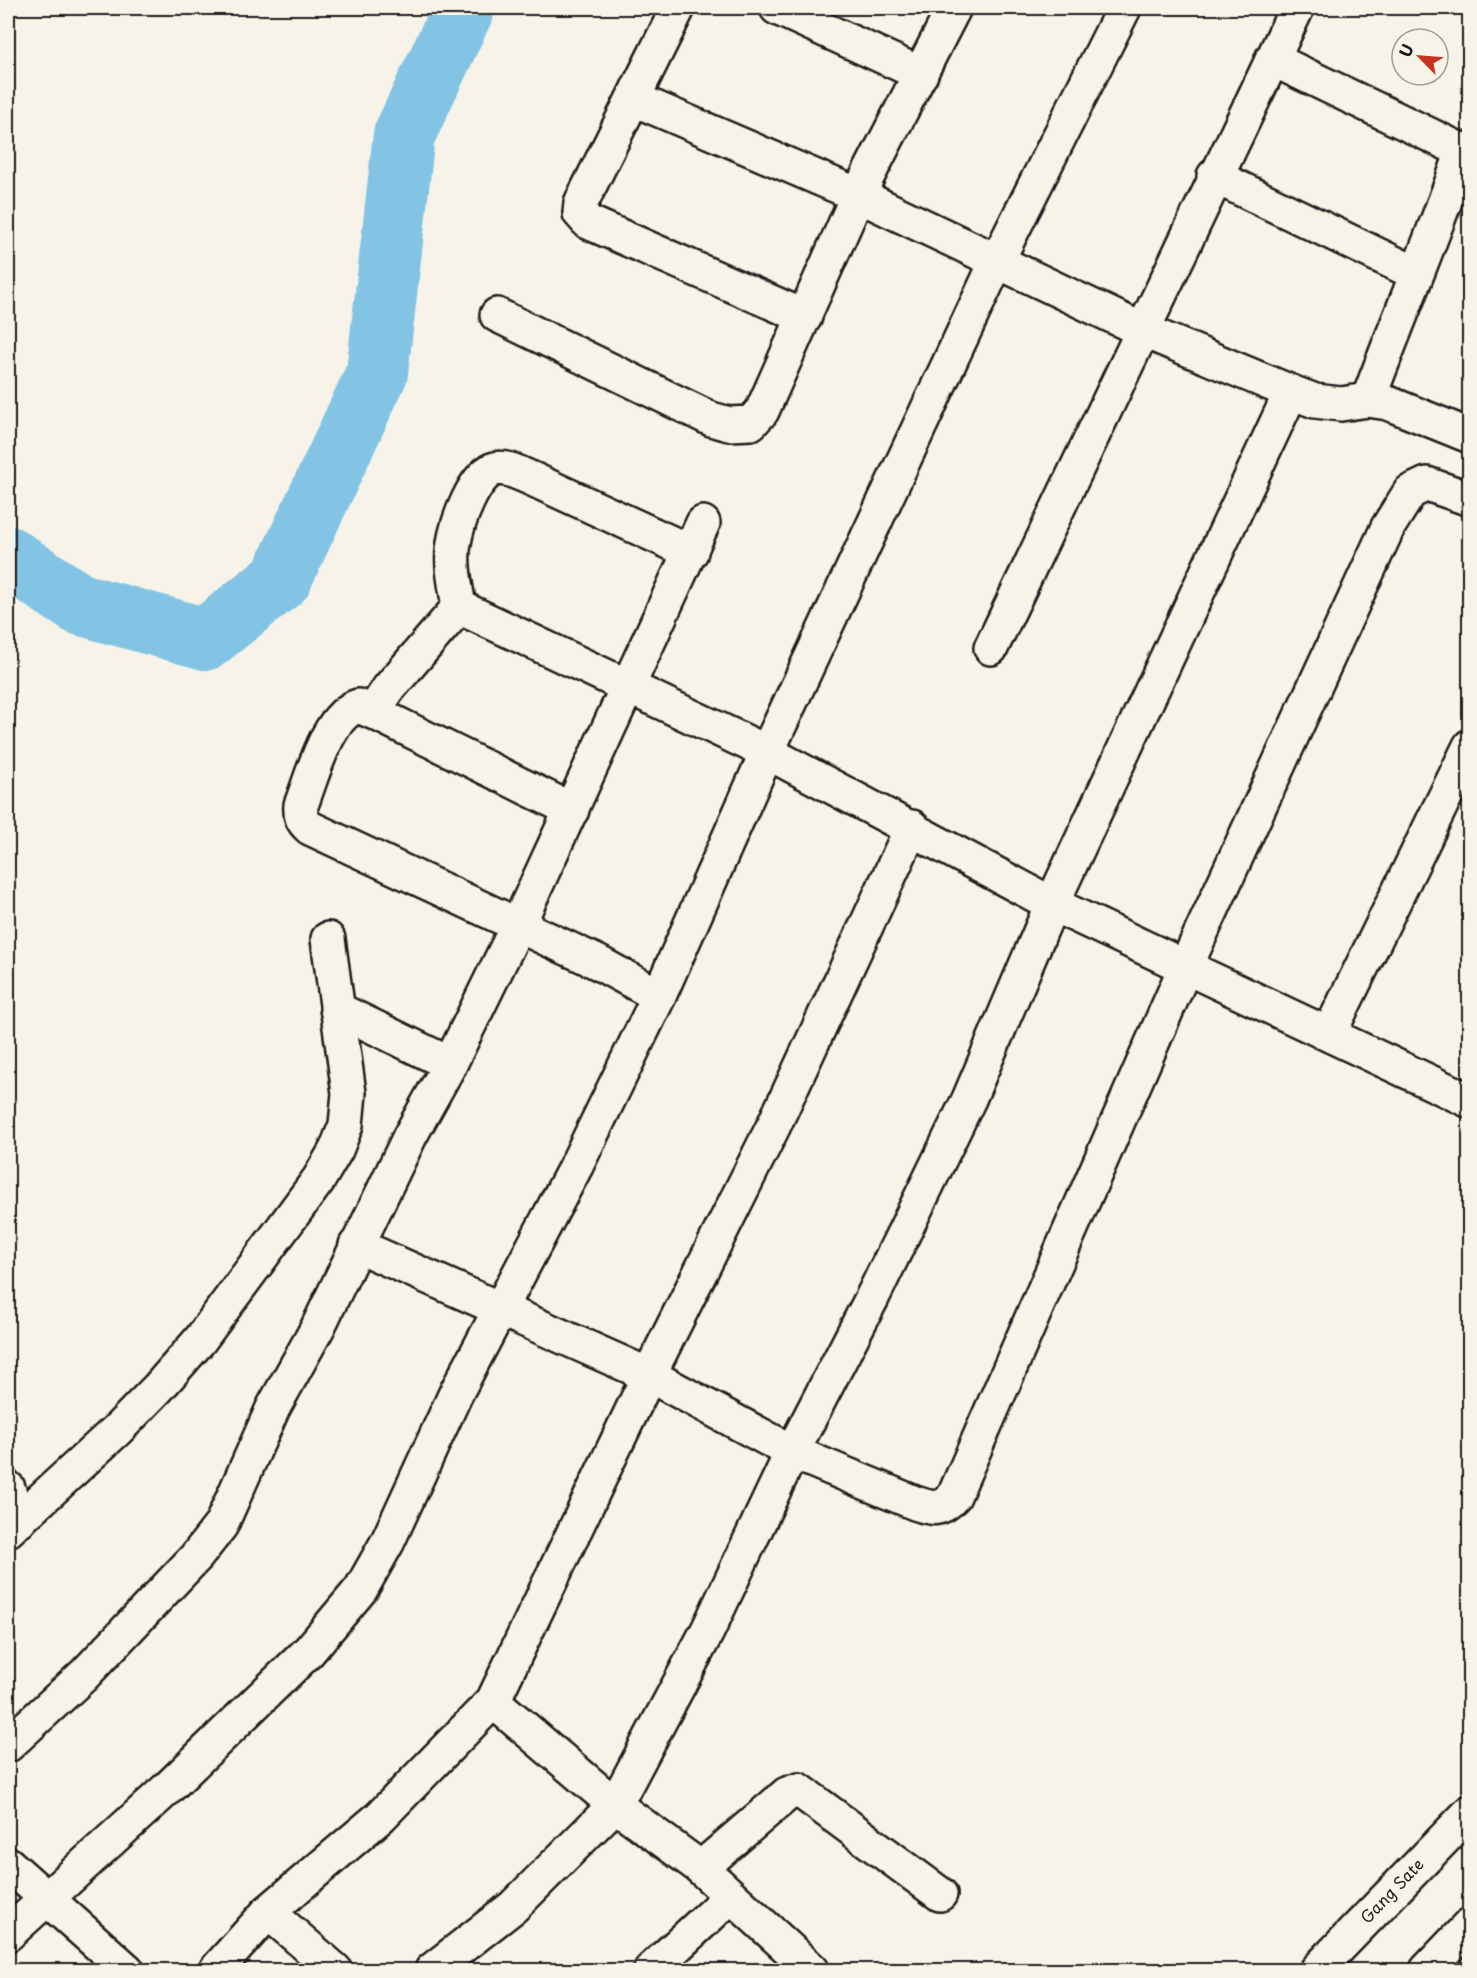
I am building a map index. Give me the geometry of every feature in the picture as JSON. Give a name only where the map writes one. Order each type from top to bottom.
[{"type":"street","points":[[678,8],[581,203],[580,213],[588,222],[805,317]]},
{"type":"street","points":[[497,315],[711,419],[741,425],[751,423],[762,411],[858,195],[954,8]]},
{"type":"street","points":[[8,1934],[168,1788],[309,1651],[361,1589],[387,1543],[456,1393],[577,1164],[659,996],[767,752],[997,261],[1124,8]]},
{"type":"street","points":[[991,648],[1214,176],[1297,8]]},
{"type":"street","points":[[794,11],[921,74]]},
{"type":"street","points":[[1272,59],[1466,150],[1442,213],[1415,273],[1368,400]]},
{"type":"street","points":[[634,99],[858,195],[1142,330],[1291,392],[1315,401],[1341,404],[1368,400],[1388,403],[1470,436]]},
{"type":"street","points":[[1214,176],[1415,273]]},
{"type":"street","points":[[432,1971],[513,1907],[615,1805],[708,1630],[792,1452],[872,1298],[969,1099],[1052,904],[1291,392]]},
{"type":"street","points":[[8,1745],[84,1675],[196,1557],[221,1525],[273,1408],[318,1327],[410,1136],[450,1064],[518,925],[697,537],[506,468],[495,469],[481,479],[468,501],[453,544],[454,578],[459,608]]},
{"type":"street","points":[[356,1245],[649,1375],[792,1452],[934,1509],[945,1506],[954,1496],[1185,968],[1388,526],[1410,492],[1427,484],[1470,499]]},
{"type":"street","points":[[459,608],[767,752],[912,827],[1052,904],[1469,1101]]},
{"type":"street","points":[[373,712],[389,688],[459,608]]},
{"type":"street","points":[[572,810],[357,706],[350,708],[336,725],[321,751],[301,805],[300,815],[303,822],[321,833],[597,962],[659,996]]},
{"type":"street","points":[[1329,1034],[1470,746]]},
{"type":"street","points":[[216,1971],[268,1912],[381,1817],[493,1701],[649,1375],[774,1125],[912,827]]},
{"type":"street","points":[[13,1525],[158,1389],[200,1340],[318,1179],[336,1150],[346,1125],[349,1093],[328,939]]},
{"type":"street","points":[[337,1009],[450,1064]]},
{"type":"street","points":[[8,1488],[13,1525]]},
{"type":"street","points":[[493,1701],[615,1805],[701,1868],[812,1971]]},
{"type":"street","points":[[701,1868],[787,1794],[800,1790],[940,1894]]},
{"type":"street","name":"Gang Sate","points":[[1317,1971],[1470,1812]]},
{"type":"street","points":[[8,1864],[127,1971]]},
{"type":"street","points":[[651,1971],[731,1896]]},
{"type":"street","points":[[268,1912],[335,1971]]},
{"type":"street","points":[[1427,1971],[1470,1925]]},
{"type":"waterway","points":[[8,557],[79,604],[206,639],[281,579],[377,373],[404,135],[464,8]]}]
